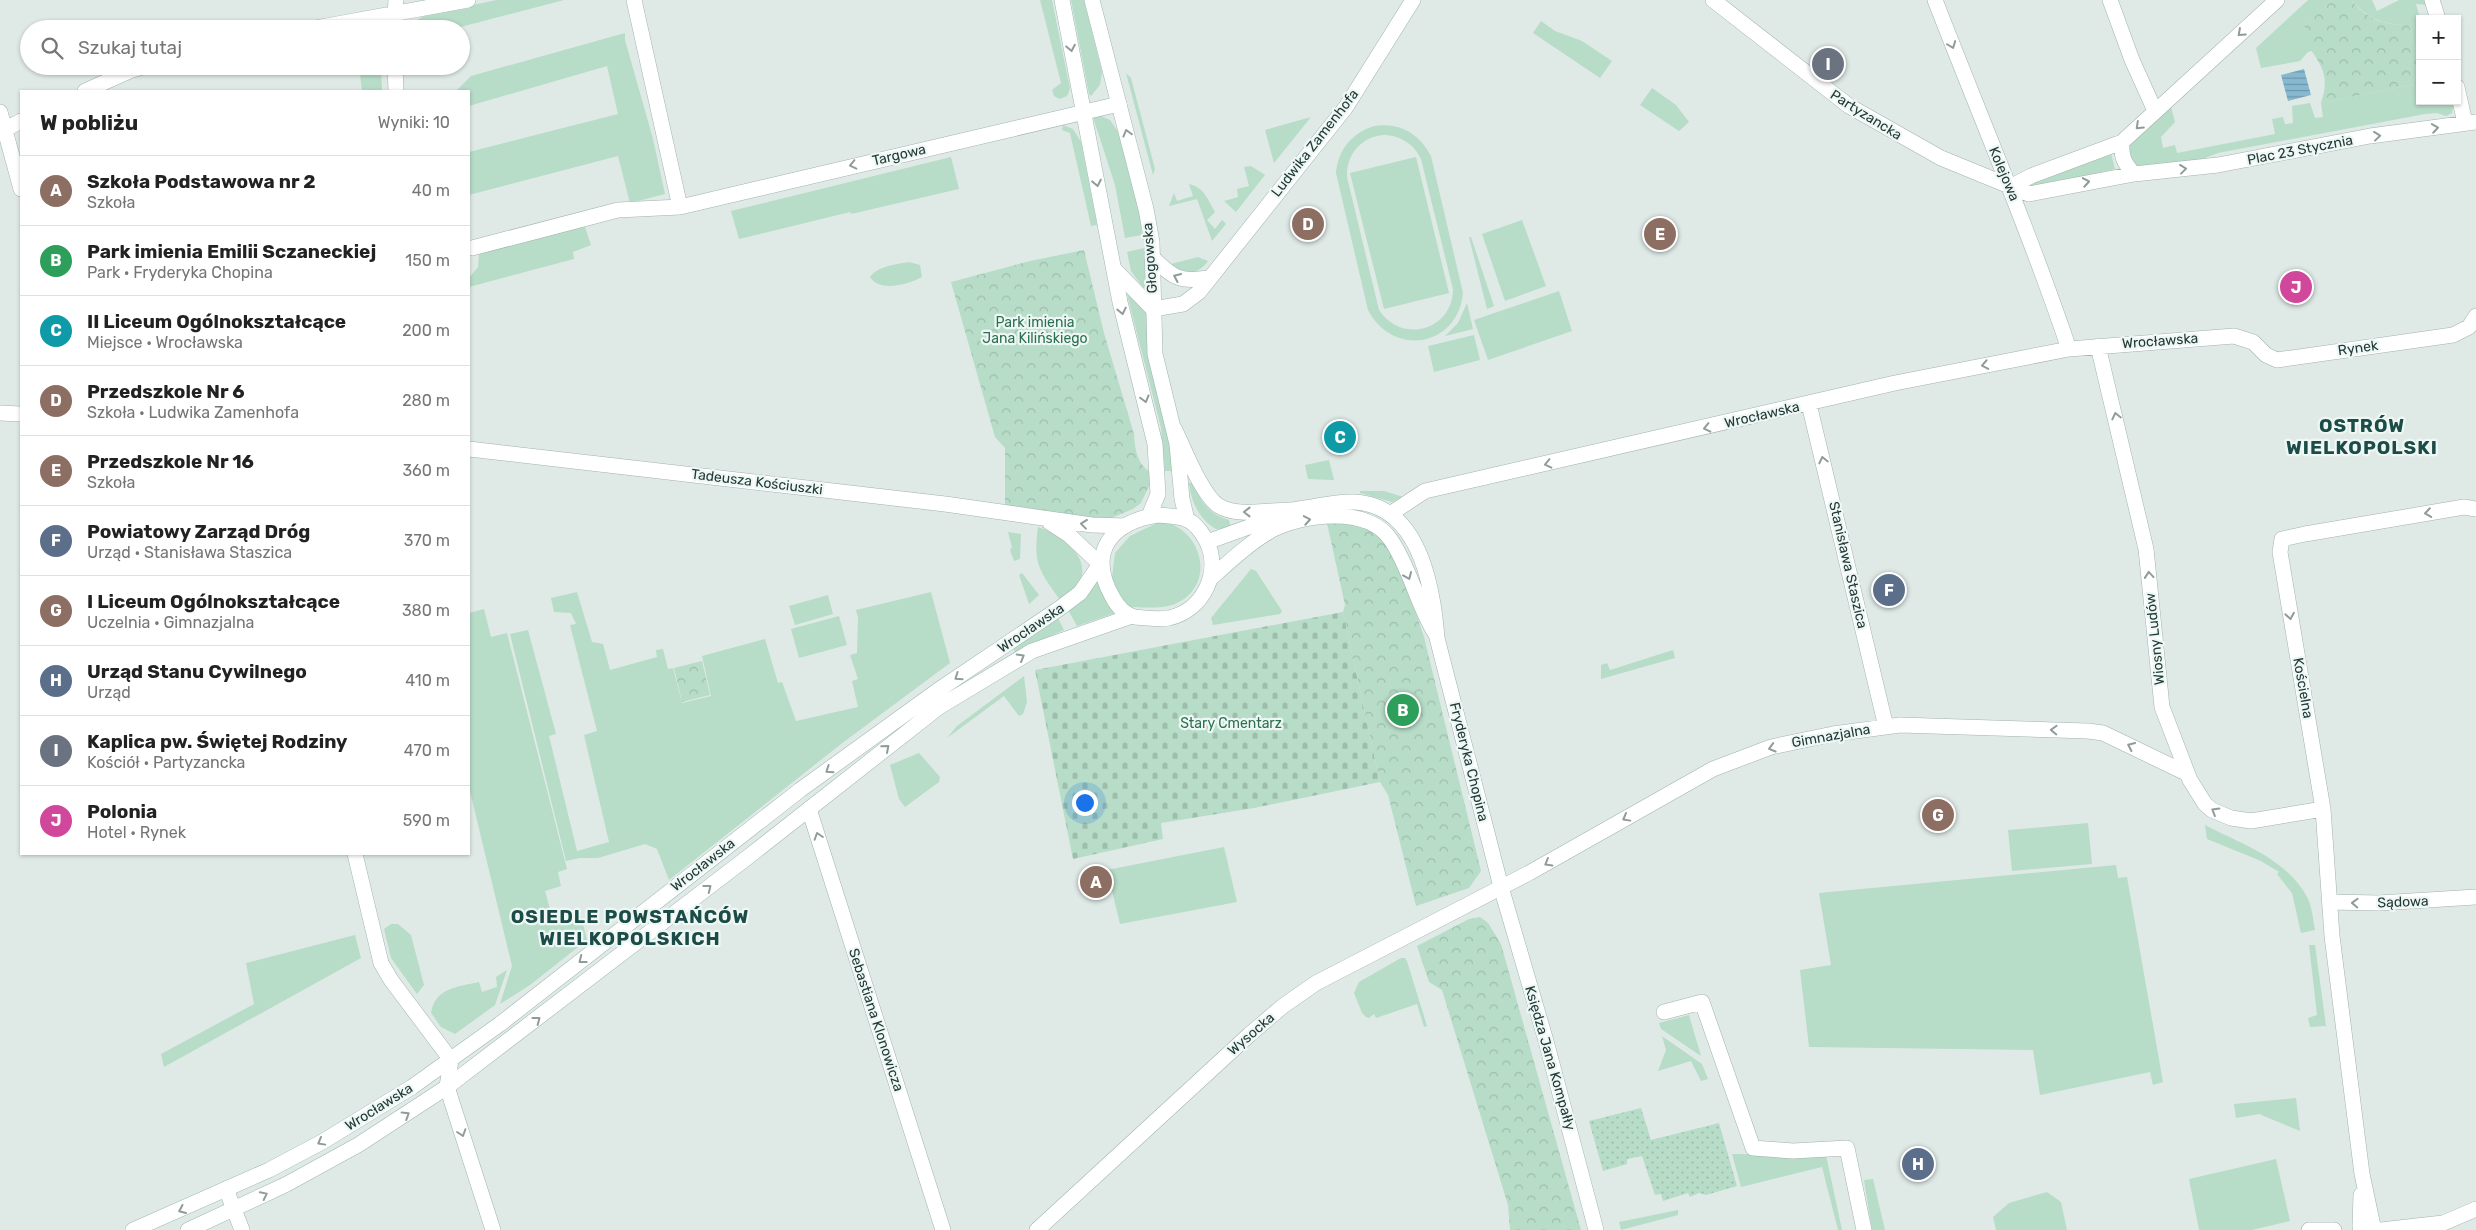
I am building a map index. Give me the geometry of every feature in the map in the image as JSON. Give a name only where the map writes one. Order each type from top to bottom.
[{"type":"street","points":[[365,20],[468,0]]},
{"type":"street","points":[[634,0],[680,207]]},
{"type":"street","points":[[1062,0],[1126,329],[1156,444],[1158,494],[1149,516]]},
{"type":"street","name":"Głogowska","points":[[1092,0],[1146,210],[1152,257],[1157,368],[1174,428],[1182,499],[1187,520]]},
{"type":"street","name":"Ludwika Zamenhofa","points":[[1153,309],[1183,304],[1199,292],[1208,278],[1346,107],[1413,0]]},
{"type":"street","name":"Partyzancka","points":[[1713,0],[1849,106],[1941,158],[2010,187]]},
{"type":"street","name":"Kolejowa","points":[[1934,0],[2010,187],[2069,349]]},
{"type":"street","points":[[2110,0],[2132,60],[2155,111]]},
{"type":"street","points":[[2010,187],[2031,176],[2122,142],[2277,0]]},
{"type":"street","points":[[2432,0],[2437,15]]},
{"type":"street","points":[[87,90],[121,75]]},
{"type":"street","points":[[395,75],[396,90]]},
{"type":"street","name":"Plac 23 Stycznia","points":[[2010,187],[2029,194],[2134,174],[2218,165],[2370,136],[2471,122],[2461,97]]},
{"type":"street","name":"Targowa","points":[[472,248],[618,210],[680,207],[1119,104]]},
{"type":"street","points":[[0,112],[2,130],[20,186]]},
{"type":"street","points":[[2,130],[20,121]]},
{"type":"street","points":[[2122,142],[2121,154],[2124,163],[2134,174]]},
{"type":"street","points":[[1152,257],[1174,277],[1193,281],[1208,278]]},
{"type":"street","points":[[1114,269],[1153,309]]},
{"type":"street","name":"Rynek","points":[[2239,336],[2253,342],[2266,355],[2277,360],[2446,336],[2469,328],[2476,316]]},
{"type":"street","name":"Wrocławska","points":[[1390,514],[1425,491],[1895,383],[2069,349],[2239,336]]},
{"type":"street","name":"Wiosny Ludów","points":[[2098,346],[2146,550],[2162,707],[2186,773],[2205,804],[2231,818],[2251,821],[2323,809]]},
{"type":"street","name":"Stanisława Staszica","points":[[1809,404],[1886,727]]},
{"type":"street","points":[[0,413],[20,414]]},
{"type":"street","points":[[1174,428],[1206,494],[1220,507],[1243,512],[1296,510],[1341,502],[1356,502],[1390,514]]},
{"type":"street","name":"Tadeusza Kościuszki","points":[[470,449],[945,504],[1092,525],[1125,526]]},
{"type":"street","name":"Kościelna","points":[[2370,1229],[2330,902],[2323,809],[2280,552],[2282,539],[2464,507],[2476,509]]},
{"type":"street","points":[[1207,542],[1296,510]]},
{"type":"street","name":"Fryderyka Chopina","points":[[1390,514],[1409,532],[1421,560],[1435,609],[1437,638],[1501,887]]},
{"type":"street","points":[[1165,515],[1187,520],[1197,528],[1207,542],[1211,557],[1210,579],[1201,598],[1184,612],[1162,619],[1132,616],[1121,610],[1115,602],[1104,578],[1100,564],[1108,542],[1125,526],[1149,516],[1165,515]]},
{"type":"street","name":"Fryderyka Chopina","points":[[1210,579],[1262,537],[1281,526],[1336,516],[1351,516],[1372,523],[1386,533],[1399,555],[1424,614],[1437,638]]},
{"type":"street","name":"Tadeusza Kościuszki","points":[[1044,519],[1069,535],[1100,564]]},
{"type":"street","name":"Wrocławska","points":[[133,1230],[226,1190],[322,1142],[412,1087],[451,1060],[800,790],[1080,593],[1100,564]]},
{"type":"street","name":"Wrocławska","points":[[188,1230],[236,1209],[358,1145],[447,1087],[809,809],[918,721],[1016,660],[1044,646],[1132,616]]},
{"type":"street","name":"Gimnazjalna","points":[[1501,887],[1713,769],[1771,748],[1834,734],[1886,727],[2096,731],[2186,773]]},
{"type":"street","name":"Sebastiana Klonowicza","points":[[809,809],[943,1230]]},
{"type":"street","points":[[355,855],[381,963],[391,980],[451,1060],[447,1087],[494,1230]]},
{"type":"street","name":"Wysocka","points":[[1037,1230],[1242,1041],[1291,1000],[1342,968],[1501,887]]},
{"type":"street","name":"Księdza Jana Kompałły","points":[[1501,887],[1551,1058],[1596,1230]]},
{"type":"street","name":"Sądowa","points":[[2330,902],[2380,904],[2476,897]]},
{"type":"street","points":[[1664,1012],[1702,1002],[1753,1148],[1793,1152],[1847,1148],[1864,1230]]},
{"type":"street","points":[[226,1190],[236,1209],[242,1230]]},
{"type":"street","points":[[2426,1230],[2476,1209]]},
{"type":"street","points":[[2370,1229],[2443,1223]]},
{"type":"street","points":[[2309,1230],[2334,1230]]},
{"type":"green space","points":[[497,0],[564,0],[470,25],[470,20],[417,20],[425,15]]},
{"type":"green space","points":[[1040,0],[1052,0],[1070,89],[1067,96],[1060,99],[1054,96],[1052,90],[1061,83]]},
{"type":"green space","points":[[1071,0],[1084,0],[1102,72],[1100,85],[1091,96],[1089,94]]},
{"type":"green space","points":[[2308,0],[2332,0],[2304,27],[2312,51],[2308,52],[2300,61],[2261,68],[2256,48]]},
{"type":"green space","points":[[2332,0],[2351,0],[2370,17],[2384,23],[2409,25],[2416,50],[2416,84],[2321,103],[2325,87],[2324,75],[2310,48],[2304,27]]},
{"type":"green space","points":[[2351,0],[2372,0],[2377,11],[2399,0],[2427,0],[2428,5],[2416,4],[2419,15],[2416,15],[2416,50],[2409,25],[2392,24],[2377,20]]},
{"type":"green space","points":[[1541,21],[1555,31],[1582,41],[1612,61],[1600,78],[1533,33]]},
{"type":"green space","points":[[625,33],[625,40],[653,139],[665,194],[630,203],[618,156],[470,195],[470,152],[618,114],[607,66],[470,106],[470,90],[457,90],[471,76]]},
{"type":"green space","points":[[1126,73],[1131,78],[1155,169],[1153,175]]},
{"type":"green space","points":[[360,75],[381,75],[382,90],[362,90]]},
{"type":"green space","points":[[2416,84],[2416,105],[2453,105],[2452,113],[2446,116],[2437,113],[2425,114],[2218,153],[2192,163],[2138,168],[2127,158],[2129,143],[2171,107],[2175,122],[2161,137],[2163,148],[2175,145],[2177,153],[2275,134],[2272,119],[2283,117],[2285,124],[2293,123],[2292,106],[2310,103],[2315,118],[2323,117],[2321,103]]},
{"type":"green space","points":[[1652,88],[1676,105],[1689,122],[1679,131],[1640,105]]},
{"type":"green space","points":[[1101,116],[1110,120],[1120,135],[1140,216],[1142,235],[1125,238],[1115,185],[1093,117]]},
{"type":"green space","points":[[1311,117],[1274,163],[1265,130]]},
{"type":"green space","points":[[1063,125],[1073,129],[1081,142],[1097,225],[1091,226],[1070,133],[1062,130]]},
{"type":"green space","points":[[1383,125],[1400,128],[1421,141],[1431,156],[1463,293],[1459,311],[1450,325],[1437,335],[1423,340],[1408,340],[1393,335],[1379,325],[1368,310],[1336,173],[1343,150],[1353,138],[1366,129]],"holes":[[[1389,135],[1406,141],[1421,159],[1453,289],[1451,303],[1445,314],[1436,323],[1425,328],[1413,330],[1400,327],[1389,321],[1379,310],[1347,177],[1349,161],[1356,148],[1375,136]]]},
{"type":"green space","points":[[2111,153],[2115,169],[2027,189],[2024,183]]},
{"type":"green space","points":[[951,157],[959,189],[851,214],[850,212],[739,239],[731,211]]},
{"type":"green space","points":[[1416,157],[1449,293],[1384,309],[1350,173]]},
{"type":"green space","points":[[1251,166],[1265,175],[1236,212],[1224,201],[1238,197],[1237,189],[1249,186],[1244,167]]},
{"type":"green space","points":[[1189,184],[1202,191],[1208,199],[1215,212],[1207,220],[1215,229],[1222,220],[1226,224],[1212,241],[1197,199],[1169,206],[1174,193],[1177,201],[1193,196]]},
{"type":"green space","points":[[1522,220],[1546,286],[1505,301],[1482,234]]},
{"type":"green space","points":[[584,224],[591,245],[573,252],[574,259],[470,287],[470,277],[478,267],[479,254],[493,247]]},
{"type":"green space","points":[[1469,237],[1471,237],[1494,306],[1487,309]]},
{"type":"green space","points":[[1144,248],[1146,286],[1144,289],[1131,271],[1127,252]]},
{"type":"green space","name":"Park imienia Jana Kilińskiego","points":[[1084,250],[1104,333],[1134,434],[1139,460],[1150,472],[1151,482],[1141,503],[1133,509],[1109,519],[1005,508],[1005,448],[995,437],[951,282],[1030,261]]},
{"type":"green space","points":[[1198,257],[1208,261],[1204,266],[1195,271],[1181,271],[1171,264]]},
{"type":"green space","points":[[909,262],[920,265],[922,277],[895,286],[887,286],[875,282],[870,277],[873,273],[883,268]]},
{"type":"green space","points":[[1126,290],[1146,304],[1151,369],[1171,449],[1172,471],[1165,471],[1161,428]]},
{"type":"green space","points":[[1559,291],[1572,331],[1488,360],[1474,320]]},
{"type":"green space","points":[[1467,303],[1473,329],[1445,336],[1458,323]]},
{"type":"green space","points":[[1474,335],[1480,360],[1434,372],[1428,346]]},
{"type":"green space","points":[[1329,460],[1334,480],[1308,479],[1305,465]]},
{"type":"green space","points":[[1189,483],[1194,483],[1202,501],[1211,511],[1229,520],[1231,528],[1216,529],[1205,520],[1194,503]]},
{"type":"green space","points":[[1360,491],[1384,491],[1403,497],[1392,502],[1360,493]]},
{"type":"green space","points":[[1161,521],[1176,526],[1188,535],[1196,547],[1200,560],[1200,574],[1195,586],[1186,597],[1172,605],[1129,607],[1116,593],[1112,577],[1115,553],[1130,536]]},
{"type":"green space","points":[[1343,522],[1373,529],[1389,547],[1408,589],[1424,637],[1481,871],[1469,888],[1416,906],[1388,795],[1380,782],[1343,612],[1345,605],[1327,523]]},
{"type":"green space","points":[[1038,527],[1047,530],[1066,542],[1079,558],[1082,568],[1081,578],[1073,592],[1061,601],[1039,567],[1036,550]]},
{"type":"green space","points":[[1008,532],[1021,534],[1020,559],[1014,561],[1010,550],[1012,547]]},
{"type":"green space","points":[[1251,569],[1256,571],[1282,611],[1280,614],[1213,625],[1211,618]]},
{"type":"green space","points":[[1022,573],[1039,595],[1029,604],[1019,575]]},
{"type":"green space","points":[[1099,580],[1115,613],[1077,626],[1068,610],[1084,598]]},
{"type":"green space","points":[[577,592],[592,642],[603,644],[610,670],[657,657],[656,650],[663,649],[668,669],[673,668],[682,703],[711,696],[702,656],[765,639],[778,683],[782,682],[796,721],[858,707],[852,681],[858,679],[850,655],[857,653],[858,618],[856,610],[931,592],[950,663],[841,744],[669,880],[657,849],[645,844],[598,858],[580,858],[566,861],[510,634],[528,630],[556,734],[549,736],[577,851],[609,842],[584,735],[597,731],[570,625],[576,624],[571,613],[554,612],[551,598]]},
{"type":"green space","points":[[828,595],[833,614],[795,625],[789,606]]},
{"type":"green space","points":[[484,609],[491,637],[507,633],[567,869],[558,872],[561,886],[545,891],[554,924],[581,916],[587,940],[530,985],[500,1004],[512,966],[470,791],[470,613]]},
{"type":"green space","name":"Stary Cmentarz","points":[[1343,612],[1380,782],[1254,808],[1161,823],[1163,839],[1073,859],[1035,670]]},
{"type":"green space","points":[[839,616],[847,645],[799,658],[791,629]]},
{"type":"green space","points":[[1058,618],[1064,630],[1015,652],[1012,647]]},
{"type":"green space","points":[[1673,650],[1675,658],[1601,679],[1601,665],[1607,663],[1610,670]]},
{"type":"green space","points":[[702,661],[710,695],[682,702],[674,668]]},
{"type":"green space","points":[[1024,676],[1027,702],[1023,714],[1019,716],[1004,696],[947,738],[957,726]]},
{"type":"green space","points":[[919,753],[940,777],[939,782],[905,807],[899,799],[890,765]]},
{"type":"green space","points":[[2088,823],[2092,864],[2012,871],[2008,830]]},
{"type":"green space","points":[[2205,825],[2262,854],[2287,872],[2298,883],[2309,901],[2315,930],[2301,933],[2292,893],[2277,874],[2279,872],[2261,861],[2207,839]]},
{"type":"green space","points":[[1224,847],[1237,902],[1120,924],[1107,870]]},
{"type":"green space","points":[[2116,865],[2118,878],[2127,877],[2163,1082],[2153,1085],[2150,1072],[2040,1095],[2033,1050],[1809,1047],[1800,970],[1831,965],[1819,893]]},
{"type":"green space","points":[[1480,917],[1488,923],[1501,944],[1581,1230],[1510,1230],[1508,1205],[1442,990],[1429,982],[1417,946],[1469,919]]},
{"type":"green space","points":[[391,924],[398,924],[411,935],[424,985],[417,994],[391,958],[384,929]]},
{"type":"green space","points":[[355,935],[361,958],[164,1067],[161,1054],[254,1004],[246,963]]},
{"type":"green space","points":[[2309,945],[2315,945],[2326,1026],[2310,1027],[2308,1018],[2317,1015]]},
{"type":"green space","points":[[1401,958],[1405,958],[1407,961],[1427,1026],[1424,1027],[1417,1004],[1376,1018],[1374,1014],[1369,1018],[1366,1017],[1362,1013],[1354,993],[1359,982]]},
{"type":"green space","points":[[507,970],[495,1005],[455,1034],[441,1027],[431,1013],[437,998],[448,990],[479,982],[482,992],[497,987],[496,977]]},
{"type":"green space","points":[[1689,1015],[1701,1056],[1661,1029],[1659,1023]]},
{"type":"green space","points":[[1662,1036],[1702,1064],[1708,1079],[1701,1081],[1691,1061],[1658,1071],[1666,1050]]},
{"type":"green space","points":[[2296,1098],[2300,1131],[2259,1114],[2236,1118],[2234,1104]]},
{"type":"green space","points":[[1641,1108],[1651,1140],[1719,1123],[1737,1186],[1706,1195],[1699,1193],[1690,1197],[1688,1193],[1663,1201],[1661,1194],[1655,1195],[1642,1156],[1627,1159],[1627,1164],[1603,1171],[1589,1121]]},
{"type":"green space","points":[[1732,1154],[1826,1155],[1842,1230],[1838,1230],[1822,1167],[1741,1187]]},
{"type":"green space","points":[[2276,1159],[2290,1221],[2252,1230],[2199,1230],[2189,1179]]},
{"type":"green space","points":[[1873,1179],[1885,1230],[1872,1230],[1864,1180]]},
{"type":"green space","points":[[2047,1192],[2061,1202],[2067,1230],[1996,1230],[1993,1217],[2009,1203]]},
{"type":"green space","points":[[1678,1210],[1678,1215],[1621,1230],[1619,1222]]},
{"type":"water","points":[[2304,69],[2311,95],[2288,101],[2281,75]]},
{"type":"place","name":"Kaplica pw. Świętej Rodziny","points":[[1828,64]]},
{"type":"place","name":"Przedszkole Nr 6","points":[[1308,224]]},
{"type":"place","name":"Przedszkole Nr 16","points":[[1660,234]]},
{"type":"place","name":"Polonia","points":[[2296,287]]},
{"type":"place","name":"II Liceum Ogólnokształcące","points":[[1340,437]]},
{"type":"place","name":"Powiatowy Zarząd Dróg","points":[[1889,590]]},
{"type":"place","name":"Park imienia Emilii Sczaneckiej","points":[[1403,710]]},
{"type":"place","name":"I Liceum Ogólnokształcące","points":[[1938,815]]},
{"type":"place","name":"Szkoła Podstawowa nr 2","points":[[1096,882]]},
{"type":"place","name":"Urząd Stanu Cywilnego","points":[[1918,1164]]},
{"type":"district","name":"OSTRÓW WIELKOPOLSKI","points":[[2362,436]]},
{"type":"district","name":"OSIEDLE POWSTAŃCÓW WIELKOPOLSKICH","points":[[630,927]]}]
